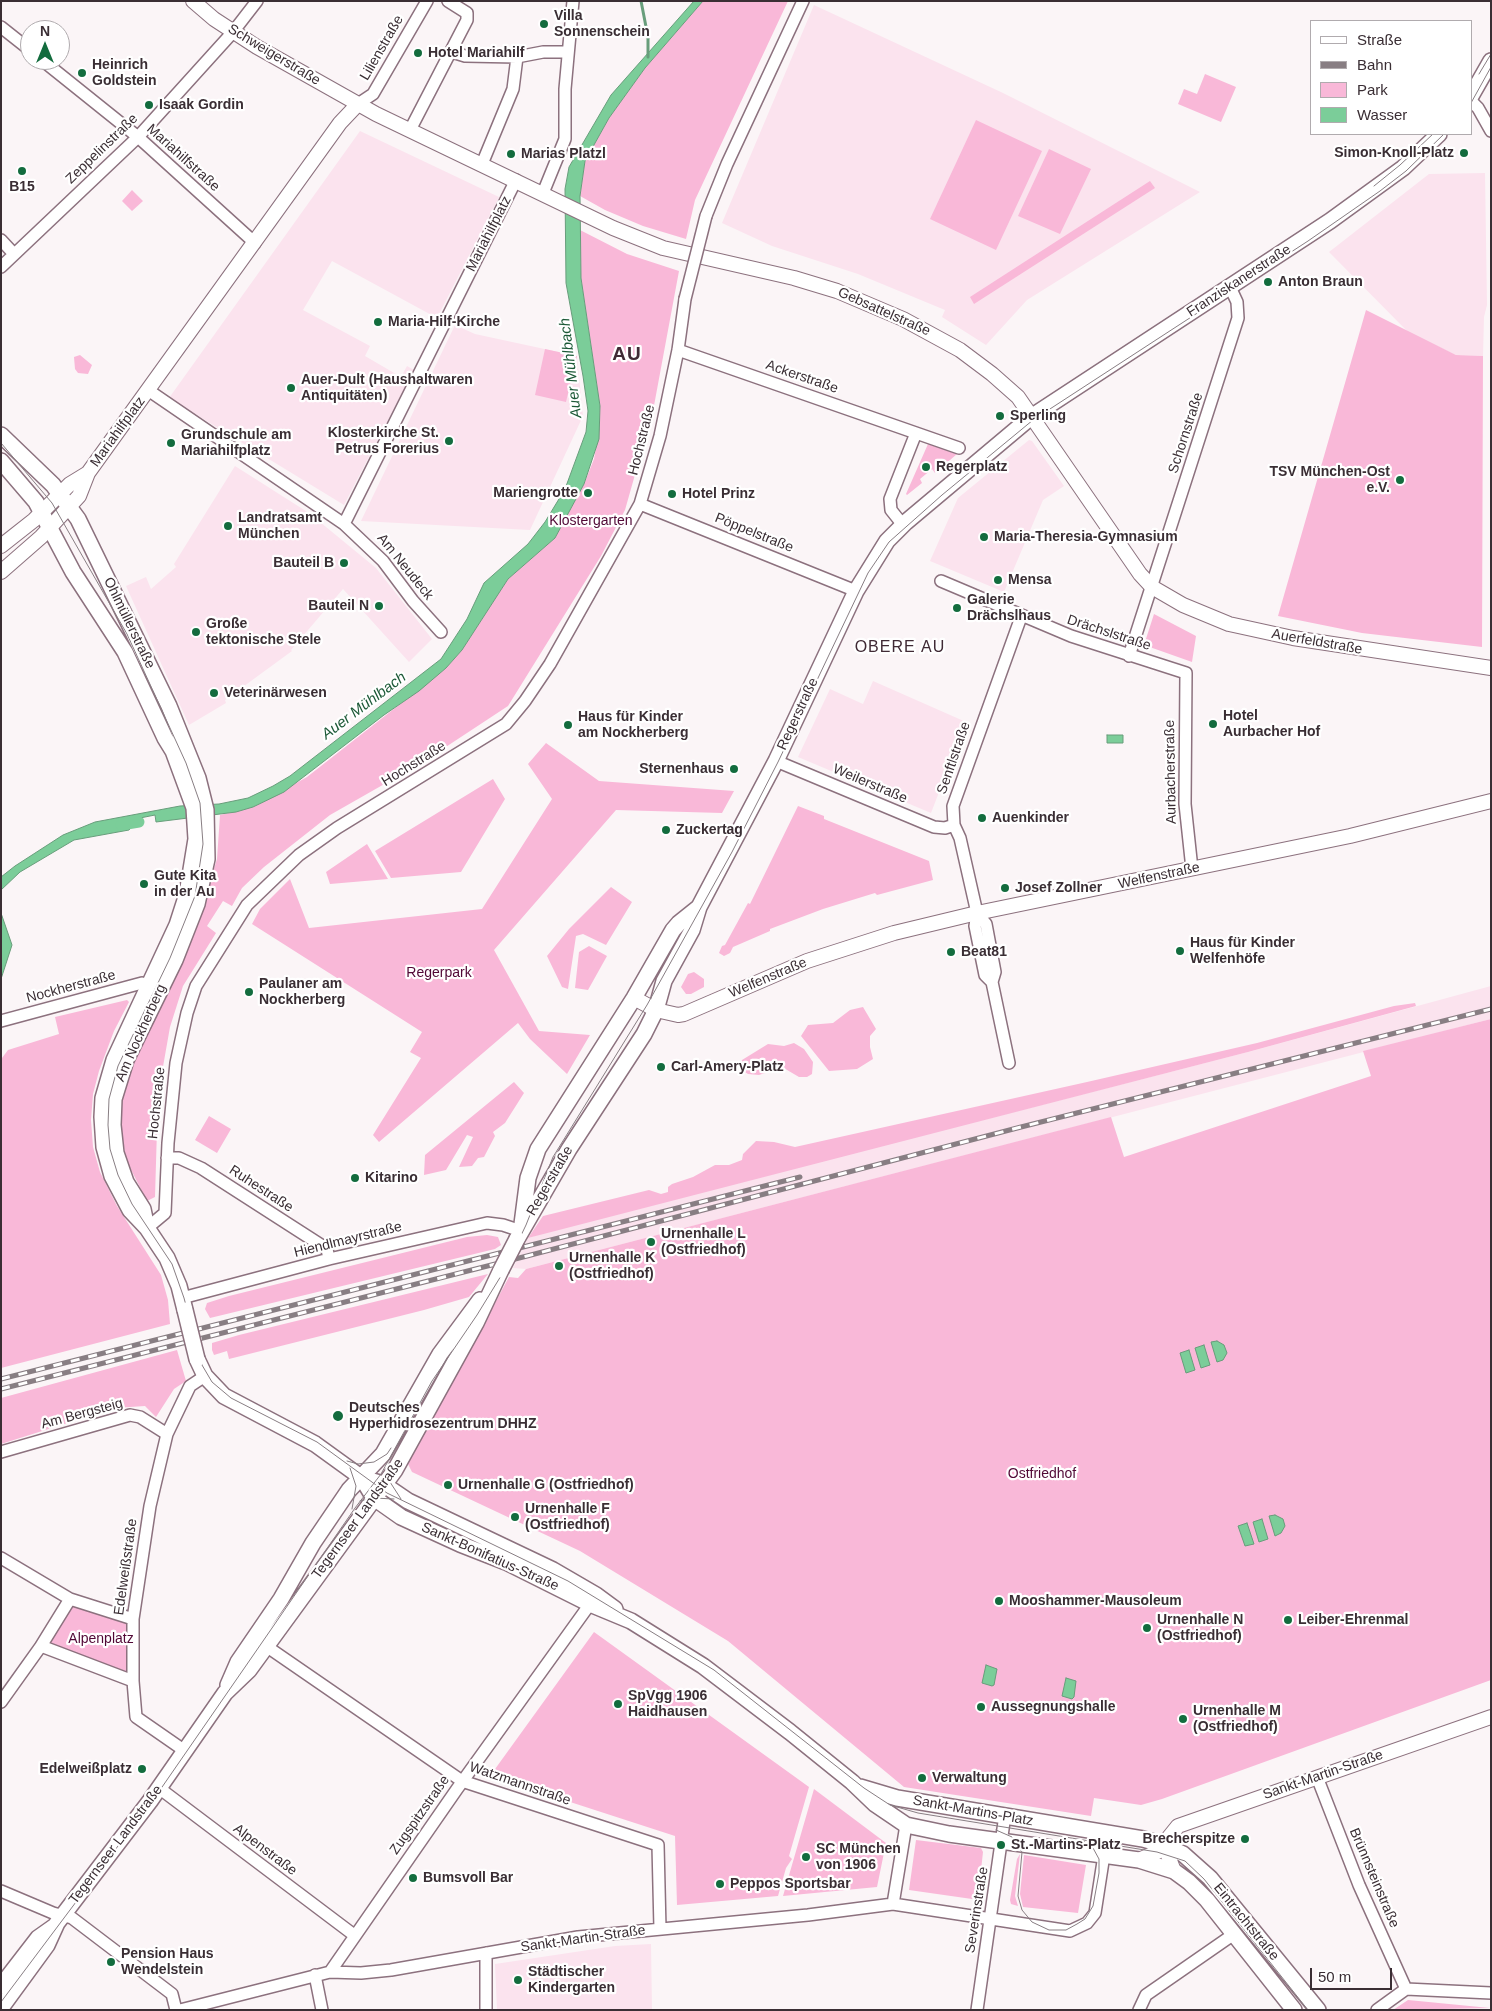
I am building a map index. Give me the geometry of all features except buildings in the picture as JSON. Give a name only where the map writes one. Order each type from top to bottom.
[{"type":"main road","points":[[1472,94],[1491,61]]},
{"type":"main road","name":"Franziskanerstraße","points":[[1031,417],[1378,188],[1438,135]]},
{"type":"main road","points":[[903,525],[1031,417]]},
{"type":"main road","name":"Ohlmüllerstraße","points":[[1,435],[65,500],[149,663],[198,778],[206,810],[208,838]]},
{"type":"main road","name":"Ohlmüllerstraße","points":[[1,461],[26,490],[42,513],[73,572],[111,627],[125,652],[165,738],[174,751],[194,808],[195,850]]},
{"type":"main road","name":"Regerstraße","points":[[519,1235],[569,1149],[644,1034],[656,1010],[664,981],[692,930],[699,907],[776,761],[856,591],[877,554],[903,525]]},
{"type":"main road","name":"Am Nockherberg","points":[[147,1228],[143,1209],[126,1182],[116,1153],[113,1125],[114,1100],[126,1060],[192,921],[205,873],[208,838]]},
{"type":"main road","name":"Am Nockherberg","points":[[195,850],[189,886],[180,916],[110,1069],[102,1118],[104,1147],[112,1176],[130,1210],[147,1228],[170,1265],[184,1304],[197,1359]]},
{"type":"main road","name":"Regerstraße","points":[[519,1235],[528,1178],[538,1149],[634,998],[673,930],[699,907]]},
{"type":"main road","name":"Tegernseer Landstraße","points":[[1,2008],[47,1945],[60,1920],[185,1751],[225,1693],[249,1670],[384,1485],[402,1458],[476,1324],[519,1235]]},
{"type":"main road","name":"Tegernseer Landstraße","points":[[225,1693],[238,1662],[281,1599],[313,1543],[349,1490],[383,1454],[440,1354],[499,1273]]},
{"type":"main road","name":"Sankt-Bonifatius-Straße","points":[[197,1359],[205,1376],[224,1396],[315,1444],[362,1478],[384,1485],[408,1500],[567,1577],[601,1598],[631,1621],[722,1679],[852,1782]]},
{"type":"main road","name":"Sankt-Bonifatius-Straße","points":[[362,1478],[374,1498],[401,1516],[460,1544],[506,1562],[590,1604],[631,1621]]},
{"type":"main road","name":"Sankt-Martins-Platz","points":[[852,1782],[872,1791],[897,1798],[1143,1839],[1164,1845]]},
{"type":"main road","name":"Sankt-Martins-Platz","points":[[852,1782],[875,1804],[906,1825],[1002,1842],[1017,1842],[1138,1860]]},
{"type":"main road","name":"Eintrachtstraße","points":[[1164,1845],[1183,1854],[1210,1878],[1318,2010]]},
{"type":"main road","name":"Eintrachtstraße","points":[[1138,1860],[1174,1871],[1197,1889],[1294,2010]]},
{"type":"main road","name":"Tegernseer Landstraße","points":[[2,1985],[38,1938],[60,1920]]},
{"type":"street","name":"Schweigerstraße","points":[[193,1],[233,32],[358,104]]},
{"type":"street","name":"Zeppelinstraße","points":[[1,267],[138,137],[233,32],[257,1]]},
{"type":"street","name":"Lilienstraße","points":[[358,104],[373,94],[427,1]]},
{"type":"street","points":[[410,130],[467,20],[467,13],[448,1]]},
{"type":"street","points":[[547,195],[565,139],[568,52],[573,1]]},
{"type":"street","name":"Hochstraße","points":[[147,1228],[165,1213],[167,1158],[176,1063],[187,1013],[196,986],[247,905],[299,855],[510,721],[550,664],[640,504],[660,436],[678,350],[685,299],[708,211],[727,164],[803,1]]},
{"type":"street","points":[[1,27],[20,42]]},
{"type":"street","points":[[452,52],[465,56],[517,57],[543,52],[568,52]]},
{"type":"street","points":[[482,164],[513,89],[517,57]]},
{"type":"street","name":"Mariahilfstraße","points":[[54,70],[138,137],[255,243]]},
{"type":"street","points":[[1472,102],[1478,108],[1491,131]]},
{"type":"street","name":"Mariahilfplatz","points":[[1,572],[49,528],[65,500],[85,484],[88,473],[340,123],[358,104],[516,180],[344,524],[148,390]]},
{"type":"street","name":"Gebsattelstraße","points":[[516,180],[605,224],[663,248],[794,278],[837,291],[888,312],[936,336],[992,374],[1018,398],[1128,556],[1152,587]]},
{"type":"street","points":[[1,240],[14,254]]},
{"type":"street","name":"Schornstraße","points":[[1129,656],[1238,318],[1237,302],[1230,287]]},
{"type":"street","name":"Ackerstraße","points":[[678,350],[916,433]]},
{"type":"street","points":[[903,525],[891,510],[890,498],[916,433],[959,448]]},
{"type":"street","points":[[1,546],[42,513],[65,500]]},
{"type":"street","name":"Pöppelstraße","points":[[640,504],[856,591]]},
{"type":"street","name":"Am Neudeck","points":[[344,524],[383,560],[427,618],[441,632]]},
{"type":"street","name":"Drächslstraße","points":[[941,581],[1021,617],[1185,674]]},
{"type":"street","name":"Auerfeldstraße","points":[[1152,587],[1183,606],[1229,624],[1321,643],[1491,668]]},
{"type":"street","name":"Senftlstraße","points":[[1009,1063],[992,982],[995,972],[986,924],[978,913],[960,838],[952,815],[956,793],[1021,617]]},
{"type":"street","name":"Aurbacherstraße","points":[[1185,674],[1185,804],[1192,869]]},
{"type":"street","name":"Weilerstraße","points":[[776,761],[934,827],[945,828],[954,825]]},
{"type":"street","name":"Welfenstraße","points":[[634,998],[656,1010],[678,1015],[684,1014],[780,971],[835,951],[894,933],[978,913],[1387,828],[1491,801]]},
{"type":"street","name":"Nockherstraße","points":[[1,1021],[142,983],[148,986]]},
{"type":"street","name":"Ruhestraße","points":[[167,1158],[179,1158],[201,1168],[326,1249],[329,1259]]},
{"type":"street","name":"Hiendlmayrstraße","points":[[184,1304],[329,1259],[487,1223],[503,1225],[519,1235]]},
{"type":"street","name":"Edelweißstraße","points":[[185,1751],[136,1717],[133,1681],[133,1618],[150,1506],[167,1434],[190,1386],[205,1376]]},
{"type":"street","name":"Am Bergsteig","points":[[1,1452],[130,1415],[140,1417],[167,1434]]},
{"type":"street","points":[[1,1558],[70,1599],[133,1618]]},
{"type":"street","points":[[1,1702],[41,1646],[70,1599]]},
{"type":"street","name":"Zugspitzstraße","points":[[330,1972],[462,1781],[590,1604]]},
{"type":"street","points":[[41,1646],[133,1681]]},
{"type":"street","name":"Watzmannstraße","points":[[266,1646],[462,1781],[658,1845],[660,1929]]},
{"type":"street","name":"Sankt-Martin-Straße","points":[[1164,1845],[1178,1826],[1491,1717]]},
{"type":"street","name":"Brünnsteinstraße","points":[[1317,1777],[1359,1885],[1406,1989]]},
{"type":"street","name":"Alpenstraße","points":[[158,1788],[354,1935]]},
{"type":"street","name":"Severinstraße","points":[[977,2010],[1005,1816]]},
{"type":"street","name":"Sankt-Martins-Platz","points":[[893,1904],[906,1825]]},
{"type":"street","points":[[1138,1860],[1157,1852],[1164,1845],[1174,1871]]},
{"type":"street","points":[[991,1918],[1070,1931],[1078,1929],[1091,1919],[1098,1906],[1104,1855]]},
{"type":"street","points":[[1,1892],[60,1920],[72,1918],[172,1994],[176,2010]]},
{"type":"street","name":"Sankt-Martin-Straße","points":[[180,2010],[330,1972],[361,1973],[391,1970],[578,1937],[808,1915],[893,1904],[991,1918]]},
{"type":"street","points":[[1139,2010],[1146,1996],[1234,1934]]},
{"type":"street","points":[[486,1953],[486,2010]]},
{"type":"street","points":[[315,1975],[322,2010]]},
{"type":"street","points":[[1377,2010],[1406,1989],[1491,1993]]},
{"type":"shaded area","points":[[814,5],[1003,93],[1200,192],[1027,300],[986,345],[942,317],[945,310],[858,274],[772,246],[722,223]]},
{"type":"shaded area","points":[[360,131],[499,197],[437,318],[332,261],[303,310],[370,346],[365,356],[401,377],[407,366],[414,370],[344,505],[169,398]]},
{"type":"shaded area","points":[[1485,173],[1487,305],[1484,317],[1483,356],[1456,355],[1409,333],[1329,252],[1429,174]]},
{"type":"shaded area","points":[[455,325],[475,334],[577,356],[583,416],[530,530],[361,521]]},
{"type":"shaded area","name":"Maria-Theresia-Gymnasium","points":[[1029,440],[1032,441],[1064,486],[1043,500],[1004,592],[930,561],[958,498]]},
{"type":"shaded area","name":"Landratsamt München","points":[[235,466],[309,513],[376,568],[432,639],[409,662],[343,589],[292,651],[225,700],[226,703],[189,725],[126,586],[146,577],[151,589],[176,567],[174,564]]},
{"type":"shaded area","points":[[873,681],[966,722],[931,813],[798,757],[830,689],[863,704]]},
{"type":"shaded area","points":[[1491,986],[1491,1019],[526,1269],[513,1268],[528,1238],[557,1229],[1248,1052]]},
{"type":"shaded area","points":[[651,1944],[652,2010],[497,2010],[495,1964],[615,1946]]},
{"type":"green space","points":[[703,1],[788,1],[695,200],[686,239],[643,226],[605,210],[580,196],[585,161],[609,118],[645,68]]},
{"type":"green space","points":[[1205,74],[1236,87],[1221,122],[1178,104],[1184,89],[1197,94]]},
{"type":"green space","points":[[976,120],[1042,151],[996,250],[930,219]]},
{"type":"green space","points":[[1049,149],[1091,169],[1060,234],[1018,216]]},
{"type":"green space","points":[[1150,181],[1155,188],[974,304],[970,297]]},
{"type":"green space","points":[[132,190],[143,201],[132,211],[122,201]]},
{"type":"green space","name":"Klostergarten","points":[[580,230],[627,254],[679,271],[653,411],[625,510],[601,556],[508,706],[423,762],[330,815],[264,867],[242,888],[232,906],[223,901],[207,926],[216,933],[183,986],[170,1027],[158,1095],[155,1197],[147,1201],[126,1160],[120,1119],[123,1096],[128,1075],[194,933],[217,859],[220,815],[253,807],[307,777],[446,668],[462,650],[508,579],[555,538],[584,484],[594,459],[600,423],[600,406],[581,278]]},
{"type":"green space","name":"TSV München-Ost e.V.","points":[[1366,310],[1456,355],[1483,356],[1482,647],[1362,633],[1278,616]]},
{"type":"green space","points":[[545,349],[577,356],[566,402],[535,395]]},
{"type":"green space","points":[[80,355],[92,365],[88,374],[78,373],[75,369],[74,357]]},
{"type":"green space","points":[[928,444],[957,454],[935,473],[932,469],[920,479],[922,483],[907,495],[906,494]]},
{"type":"green space","points":[[1154,614],[1196,636],[1192,662],[1144,645]]},
{"type":"green space","name":"Regerpark","points":[[546,743],[599,781],[734,791],[722,813],[616,810],[494,950],[539,1031],[590,1035],[567,1074],[530,1039],[518,1023],[379,1142],[373,1135],[421,1058],[410,1052],[422,1032],[252,924],[260,909],[290,879],[309,928],[482,909],[552,799],[528,764]]},
{"type":"green space","points":[[493,779],[505,799],[461,872],[391,878],[375,851]]},
{"type":"green space","points":[[798,806],[824,816],[824,819],[929,861],[933,880],[877,895],[875,893],[823,909],[770,929],[770,931],[733,947],[730,953],[724,956],[719,953],[722,946],[725,945],[748,903],[750,904]]},
{"type":"green space","points":[[367,844],[388,879],[330,884],[326,872]]},
{"type":"green space","points":[[611,887],[632,902],[606,945],[583,934],[576,936],[568,989],[562,987],[547,956],[569,929]]},
{"type":"green space","points":[[589,946],[607,956],[588,990],[575,988],[579,952]]},
{"type":"green space","points":[[694,972],[704,979],[704,987],[691,994],[686,994],[681,987],[688,974]]},
{"type":"green space","points":[[127,1000],[129,1002],[114,1031],[99,1071],[93,1094],[91,1120],[93,1147],[100,1172],[117,1206],[161,1275],[168,1300],[170,1324],[1,1368],[2,1058],[8,1050],[59,1034],[55,1017]]},
{"type":"green space","points":[[1415,1003],[1416,1006],[1248,1052],[528,1238],[543,1216],[649,1190],[661,1194],[668,1192],[668,1187],[672,1184],[693,1177],[715,1165],[729,1165],[742,1160],[743,1154],[756,1141],[774,1142],[795,1147],[1257,1043],[1394,1006]]},
{"type":"green space","points":[[863,1007],[876,1029],[870,1036],[873,1059],[857,1069],[829,1071],[801,1036],[808,1025],[833,1023],[850,1010]]},
{"type":"green space","name":"Ostfriedhof","points":[[1491,1019],[1491,1680],[1162,1799],[1141,1805],[1094,1798],[1091,1816],[904,1787],[728,1641],[580,1551],[412,1472],[408,1464],[509,1277],[518,1278],[526,1269],[1111,1117],[1124,1157],[1371,1076],[1363,1051]]},
{"type":"green space","points":[[794,1043],[804,1049],[813,1062],[812,1074],[807,1077],[799,1077],[782,1067],[759,1075],[748,1074],[740,1069],[742,1060],[768,1044],[784,1046]]},
{"type":"green space","points":[[514,1082],[524,1093],[505,1123],[493,1132],[495,1136],[484,1157],[478,1158],[472,1166],[459,1167],[473,1137],[467,1135],[446,1170],[424,1175],[425,1155]]},
{"type":"green space","points":[[209,1116],[231,1129],[217,1153],[195,1140]]},
{"type":"green space","points":[[487,1235],[498,1237],[501,1245],[495,1249],[210,1318],[205,1309],[207,1303],[229,1296],[467,1237]]},
{"type":"green space","points":[[488,1274],[469,1297],[424,1310],[229,1359],[227,1351],[214,1355],[212,1350],[212,1343],[239,1335]]},
{"type":"green space","points":[[177,1350],[186,1381],[174,1389],[156,1417],[145,1406],[115,1408],[1,1444],[1,1398]]},
{"type":"green space","name":"Alpenplatz","points":[[72,1602],[131,1621],[127,1677],[46,1646]]},
{"type":"green space","name":"SpVgg 1906 Haidhausen","points":[[594,1632],[809,1787],[789,1856],[792,1859],[786,1868],[778,1896],[677,1905],[675,1836],[490,1776]]},
{"type":"green space","points":[[814,1789],[886,1843],[877,1887],[783,1896]]},
{"type":"green space","points":[[916,1840],[981,1848],[983,1852],[978,1898],[972,1899],[909,1890]]},
{"type":"green space","points":[[1020,1854],[1015,1896],[1018,1906],[1011,1904],[1010,1900],[1017,1859]]},
{"type":"green space","points":[[1024,1855],[1086,1865],[1078,1913],[1023,1907],[1020,1894]]},
{"type":"green space","points":[[1408,2000],[1490,2008],[1393,2010]]},
{"type":"water","points":[[694,1],[703,1],[645,68],[609,118],[585,161],[580,196],[581,278],[600,406],[599,439],[584,484],[555,538],[508,579],[462,650],[446,668],[419,691],[384,715],[284,792],[253,807],[236,812],[156,822],[155,815],[140,818],[129,830],[74,840],[20,872],[1,890],[1,877],[15,866],[63,835],[95,822],[180,806],[219,804],[248,798],[273,786],[290,776],[441,659],[467,619],[484,583],[528,544],[545,522],[565,489],[586,432],[588,411],[566,283],[565,189],[569,167],[611,95]]},
{"type":"water","points":[[1107,735],[1123,735],[1123,743],[1107,743]]},
{"type":"water","points":[[1,913],[12,945],[1,979]]},
{"type":"water","points":[[1217,1341],[1224,1345],[1227,1353],[1223,1360],[1217,1362],[1211,1342]]},
{"type":"water","points":[[1204,1345],[1210,1365],[1201,1368],[1195,1348]]},
{"type":"water","points":[[1189,1350],[1195,1370],[1186,1373],[1180,1353]]},
{"type":"water","points":[[1275,1515],[1283,1519],[1285,1526],[1281,1533],[1275,1536],[1269,1516]]},
{"type":"water","points":[[1262,1519],[1268,1539],[1259,1542],[1253,1522]]},
{"type":"water","points":[[1247,1523],[1254,1544],[1245,1546],[1238,1526]]},
{"type":"water","points":[[986,1665],[997,1669],[994,1685],[992,1686],[982,1683]]},
{"type":"water","points":[[1066,1678],[1076,1681],[1074,1697],[1072,1699],[1062,1696]]},
{"type":"waterway","points":[[641,1],[648,37],[648,57]]},
{"type":"waterway","name":"Auer Mühlbach","points":[[121,825],[139,822]]},
{"type":"tram line","points":[[1479,74],[1491,54]]},
{"type":"tram line","points":[[1472,101],[1491,67]]},
{"type":"tram line","points":[[1374,186],[1432,135]]},
{"type":"tram line","points":[[1,2002],[160,1790],[355,1508],[381,1474],[432,1381],[477,1315],[504,1271],[526,1225],[553,1157],[647,1005],[732,852],[778,762],[868,573],[889,542],[942,495],[1033,420],[1308,241],[1380,191],[1406,171],[1443,135]]},
{"type":"tram line","points":[[1,443],[52,503],[127,634],[186,763],[200,803],[203,844],[195,896],[170,958],[118,1066],[109,1099],[108,1125],[110,1149],[118,1175],[132,1204],[172,1264],[184,1298],[202,1365],[212,1382],[231,1398],[317,1442],[387,1493],[568,1581],[714,1670],[864,1788],[890,1805],[918,1813],[1157,1852],[1185,1861],[1204,1879],[1308,2010]]},
{"type":"tram line","points":[[347,1461],[358,1464],[374,1462],[387,1454],[391,1448]]},
{"type":"tram line","points":[[389,1463],[390,1482],[401,1499]]},
{"type":"tram line","points":[[350,1468],[356,1486],[352,1509]]},
{"type":"tram line","points":[[360,1501],[374,1498],[394,1499]]},
{"type":"tram line","points":[[996,1830],[1012,1837],[1022,1852],[1018,1896],[1022,1910],[1032,1922],[1049,1930],[1066,1930],[1085,1919],[1093,1906],[1099,1873],[1099,1859],[1093,1848],[1082,1840]]},
{"type":"railway","points":[[1,1389],[527,1256],[1021,1127],[1491,1009]]},
{"type":"railway","points":[[1,1379],[800,1177]]},
{"type":"place","name":"Villa Sonnenschein","points":[[544,24]]},
{"type":"place","name":"Hotel Mariahilf","points":[[418,53]]},
{"type":"place","name":"Heinrich Goldstein","points":[[82,73]]},
{"type":"place","name":"Isaak Gordin","points":[[149,105]]},
{"type":"place","name":"Simon-Knoll-Platz","points":[[1464,153]]},
{"type":"place","name":"Marias Platzl","points":[[511,154]]},
{"type":"place","name":"B15","points":[[22,171]]},
{"type":"place","name":"Anton Braun","points":[[1268,282]]},
{"type":"place","name":"Maria-Hilf-Kirche","points":[[378,322]]},
{"type":"place","name":"Auer-Dult (Haushaltwaren Antiquitäten)","points":[[291,388]]},
{"type":"place","name":"Sperling","points":[[1000,416]]},
{"type":"place","name":"Klosterkirche St. Petrus Forerius","points":[[449,441]]},
{"type":"place","name":"Grundschule am Mariahilfplatz","points":[[171,443]]},
{"type":"place","name":"Regerplatz","points":[[926,467]]},
{"type":"place","name":"TSV München-Ost e.V.","points":[[1400,480]]},
{"type":"place","name":"Mariengrotte","points":[[588,493]]},
{"type":"place","name":"Hotel Prinz","points":[[672,494]]},
{"type":"place","name":"Landratsamt München","points":[[228,526]]},
{"type":"place","name":"Maria-Theresia-Gymnasium","points":[[984,537]]},
{"type":"place","name":"Bauteil B","points":[[344,563]]},
{"type":"place","name":"Mensa","points":[[998,580]]},
{"type":"place","name":"Bauteil N","points":[[379,606]]},
{"type":"place","name":"Galerie Drächslhaus","points":[[957,608]]},
{"type":"place","name":"Große tektonische Stele","points":[[196,632]]},
{"type":"place","name":"Veterinärwesen","points":[[214,693]]},
{"type":"place","name":"Hotel Aurbacher Hof","points":[[1213,724]]},
{"type":"place","name":"Haus für Kinder am Nockherberg","points":[[568,725]]},
{"type":"place","name":"Sternenhaus","points":[[734,769]]},
{"type":"place","name":"Auenkinder","points":[[982,818]]},
{"type":"place","name":"Zuckertag","points":[[666,830]]},
{"type":"place","name":"Gute Kita in der Au","points":[[144,884]]},
{"type":"place","name":"Josef Zollner","points":[[1005,888]]},
{"type":"place","name":"Haus für Kinder Welfenhöfe","points":[[1180,951]]},
{"type":"place","name":"Beat81","points":[[951,952]]},
{"type":"place","name":"Paulaner am Nockherberg","points":[[249,992]]},
{"type":"place","name":"Carl-Amery-Platz","points":[[661,1067]]},
{"type":"place","name":"Kitarino","points":[[355,1178]]},
{"type":"place","name":"Urnenhalle L (Ostfriedhof)","points":[[651,1242]]},
{"type":"place","name":"Urnenhalle K (Ostfriedhof)","points":[[559,1266]]},
{"type":"place","name":"Deutsches Hyperhidrosezentrum DHHZ","points":[[338,1416]]},
{"type":"place","name":"Urnenhalle G (Ostfriedhof)","points":[[448,1485]]},
{"type":"place","name":"Urnenhalle F (Ostfriedhof)","points":[[515,1517]]},
{"type":"place","name":"Mooshammer-Mausoleum","points":[[999,1601]]},
{"type":"place","name":"Leiber-Ehrenmal","points":[[1288,1620]]},
{"type":"place","name":"Urnenhalle N (Ostfriedhof)","points":[[1147,1628]]},
{"type":"place","name":"SpVgg 1906 Haidhausen","points":[[618,1704]]},
{"type":"place","name":"Aussegnungshalle","points":[[981,1707]]},
{"type":"place","name":"Urnenhalle M (Ostfriedhof)","points":[[1183,1719]]},
{"type":"place","name":"Edelweißplatz","points":[[142,1769]]},
{"type":"place","name":"Verwaltung","points":[[922,1778]]},
{"type":"place","name":"Brecherspitze","points":[[1245,1839]]},
{"type":"place","name":"St.-Martins-Platz","points":[[1001,1845]]},
{"type":"place","name":"SC München von 1906","points":[[806,1857]]},
{"type":"place","name":"Bumsvoll Bar","points":[[413,1878]]},
{"type":"place","name":"Peppos Sportsbar","points":[[720,1884]]},
{"type":"place","name":"Pension Haus Wendelstein","points":[[111,1962]]},
{"type":"place","name":"Städtischer Kindergarten","points":[[518,1980]]},
{"type":"district","name":"AU","points":[[627,355]]},
{"type":"district","name":"OBERE AU","points":[[900,648]]}]
